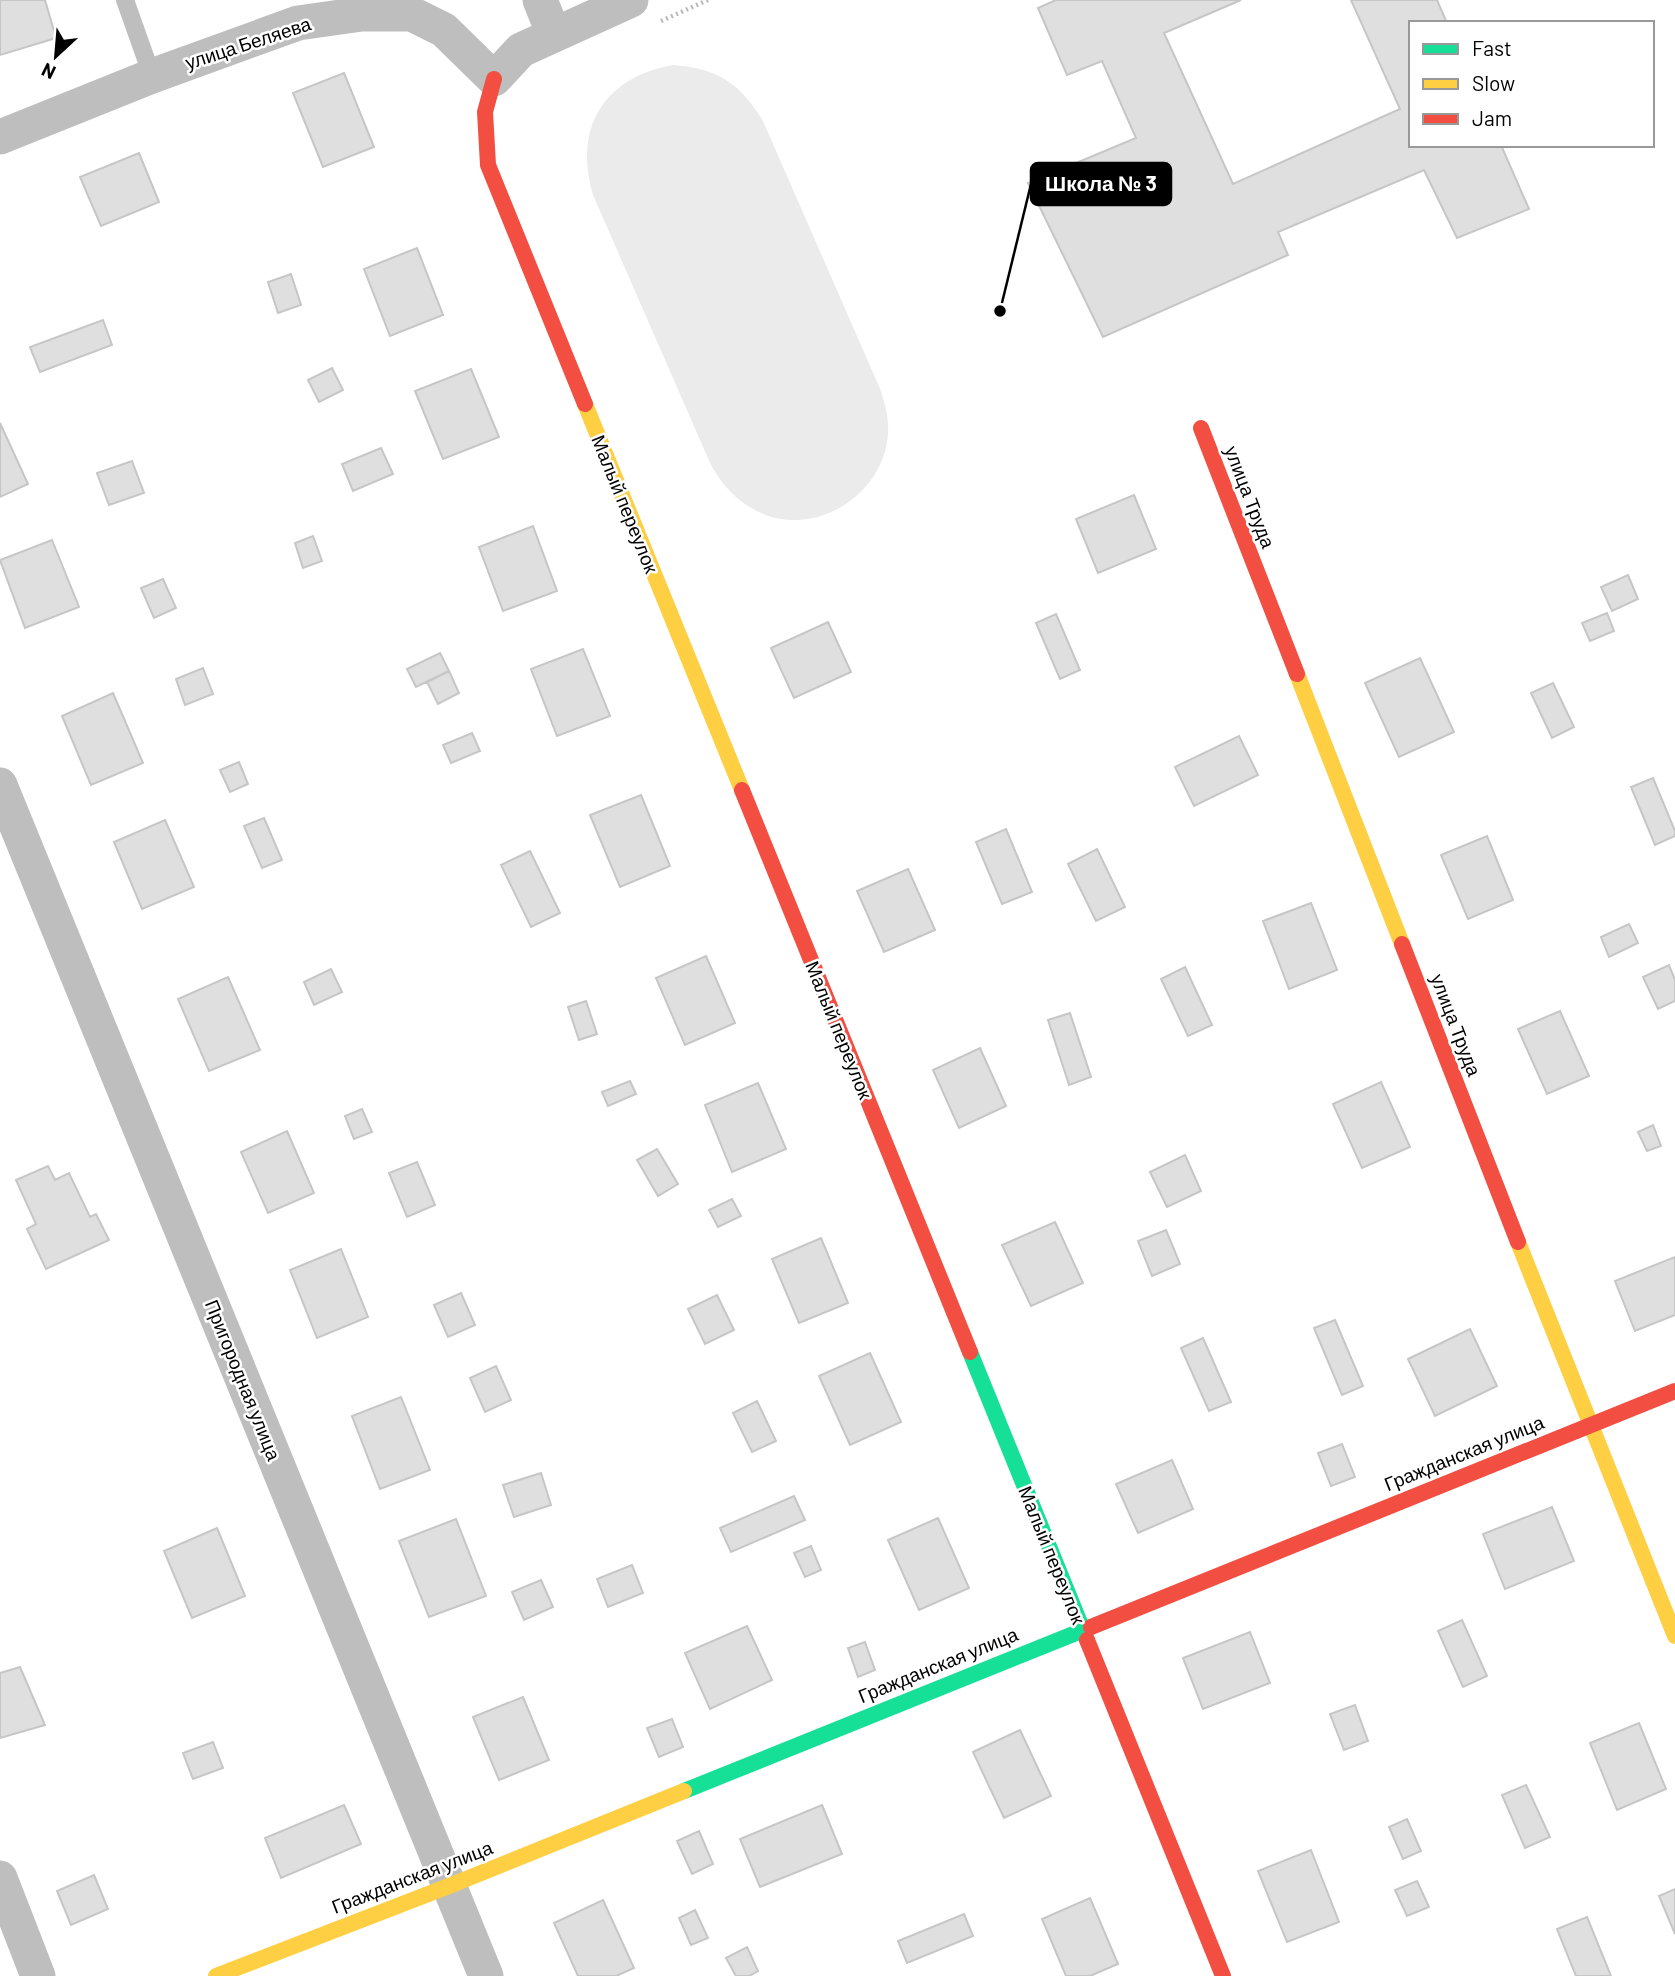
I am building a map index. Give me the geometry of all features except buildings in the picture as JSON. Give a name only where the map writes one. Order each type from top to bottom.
[{"type":"street","points":[[540,0],[554,35]]},
{"type":"street","points":[[494,79],[522,50],[631,0]]},
{"type":"street","name":"улица Беляева","points":[[0,136],[152,76],[298,23],[362,14],[412,15],[444,30],[494,79]]},
{"type":"street","name":"Малый переулок","points":[[494,79],[485,100],[483,121],[488,165],[1223,1976]]},
{"type":"street","name":"улица Труда","points":[[1200,428],[1589,1426],[1675,1636]]},
{"type":"street","name":"Пригородная улица","points":[[0,785],[486,1976]]},
{"type":"street","name":"Гражданская улица","points":[[216,1976],[449,1886],[1675,1391]]},
{"type":"street","points":[[0,1878],[38,1976]]},
{"type":"lane","points":[[125,0],[152,76]]},
{"type":"shaded area","points":[[673,65],[702,70],[726,80],[736,87],[763,121],[881,391],[888,427],[884,456],[874,476],[859,493],[841,507],[821,516],[799,520],[777,518],[755,510],[729,491],[711,465],[593,195],[587,148],[591,128],[600,109],[612,94],[629,81],[649,71]]},
{"type":"traffic: fast","points":[[970,1352],[1087,1640]]},
{"type":"traffic: fast","points":[[684,1791],[1091,1627]]},
{"type":"traffic: slow","points":[[585,404],[742,790]]},
{"type":"traffic: slow","points":[[1297,674],[1402,944]]},
{"type":"traffic: slow","points":[[1518,1242],[1675,1636]]},
{"type":"traffic: slow","points":[[216,1976],[684,1791]]},
{"type":"traffic: jam","points":[[494,79],[485,112],[488,165],[585,404]]},
{"type":"traffic: jam","points":[[1201,428],[1297,674]]},
{"type":"traffic: jam","points":[[742,790],[970,1352]]},
{"type":"traffic: jam","points":[[1402,944],[1518,1242]]},
{"type":"traffic: jam","points":[[1091,1627],[1675,1391]]},
{"type":"traffic: jam","points":[[1087,1640],[1223,1976]]},
{"type":"place","name":"Школа № 3","points":[[1000,311]]}]
